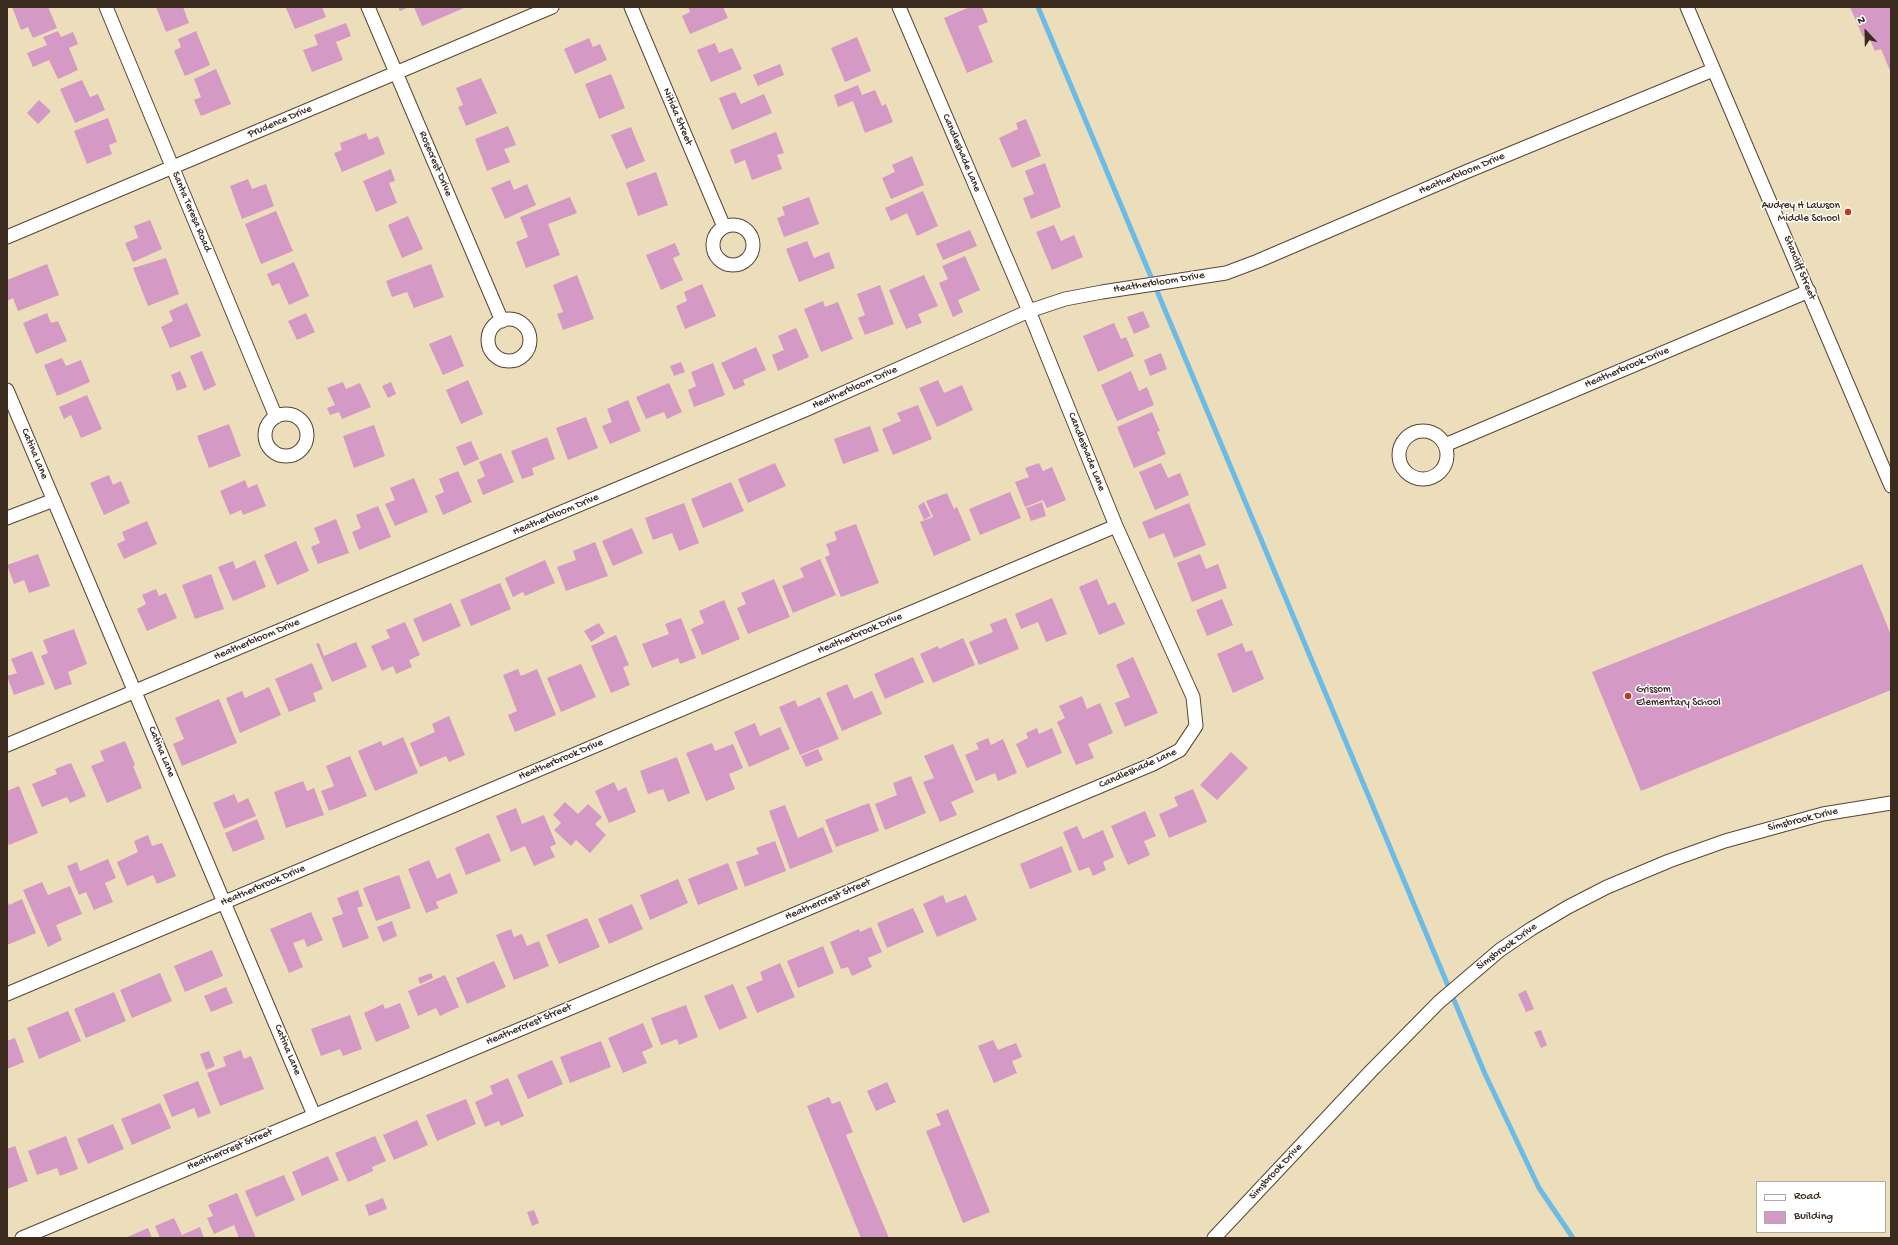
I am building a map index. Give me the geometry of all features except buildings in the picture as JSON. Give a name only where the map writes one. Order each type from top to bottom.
[{"type":"street","name":"Santa Teresa Road","points":[[106,7],[276,417]]},
{"type":"street","name":"Rosecrest Drive","points":[[368,7],[502,321]]},
{"type":"street","name":"Prudence Drive","points":[[7,237],[552,7]]},
{"type":"street","name":"Nitida Street","points":[[631,7],[724,227]]},
{"type":"street","name":"Candleshade Lane","points":[[899,7],[1029,311],[1116,526],[1193,697],[1196,726],[1180,750],[1153,764],[1036,813]]},
{"type":"street","name":"Stancliff Street","points":[[1687,7],[1810,291],[1891,486]]},
{"type":"street","name":"Heatherbloom Drive","points":[[7,745],[805,410],[1029,311],[1065,299],[1143,285],[1226,273],[1258,261],[1713,70]]},
{"type":"street","name":"Heatherbrook Drive","points":[[1445,445],[1810,291]]},
{"type":"street","name":"Catina Lane","points":[[7,390],[314,1115]]},
{"type":"street","points":[[7,518],[54,500]]},
{"type":"street","name":"Heatherbrook Drive","points":[[7,994],[1116,526]]},
{"type":"street","name":"Simsbrook Drive","points":[[1214,1238],[1371,1071],[1439,1002],[1500,950],[1531,929],[1568,907],[1638,873],[1725,841],[1823,814],[1891,803]]},
{"type":"street","name":"Heathercrest Street","points":[[22,1238],[1036,813]]},
{"type":"waterway","points":[[1038,7],[1485,1074],[1539,1188],[1573,1238]]},
{"type":"place","name":"Audrey H Lawson Middle School","points":[[1848,212]]},
{"type":"place","name":"Grissom Elementary School","points":[[1628,696]]}]
